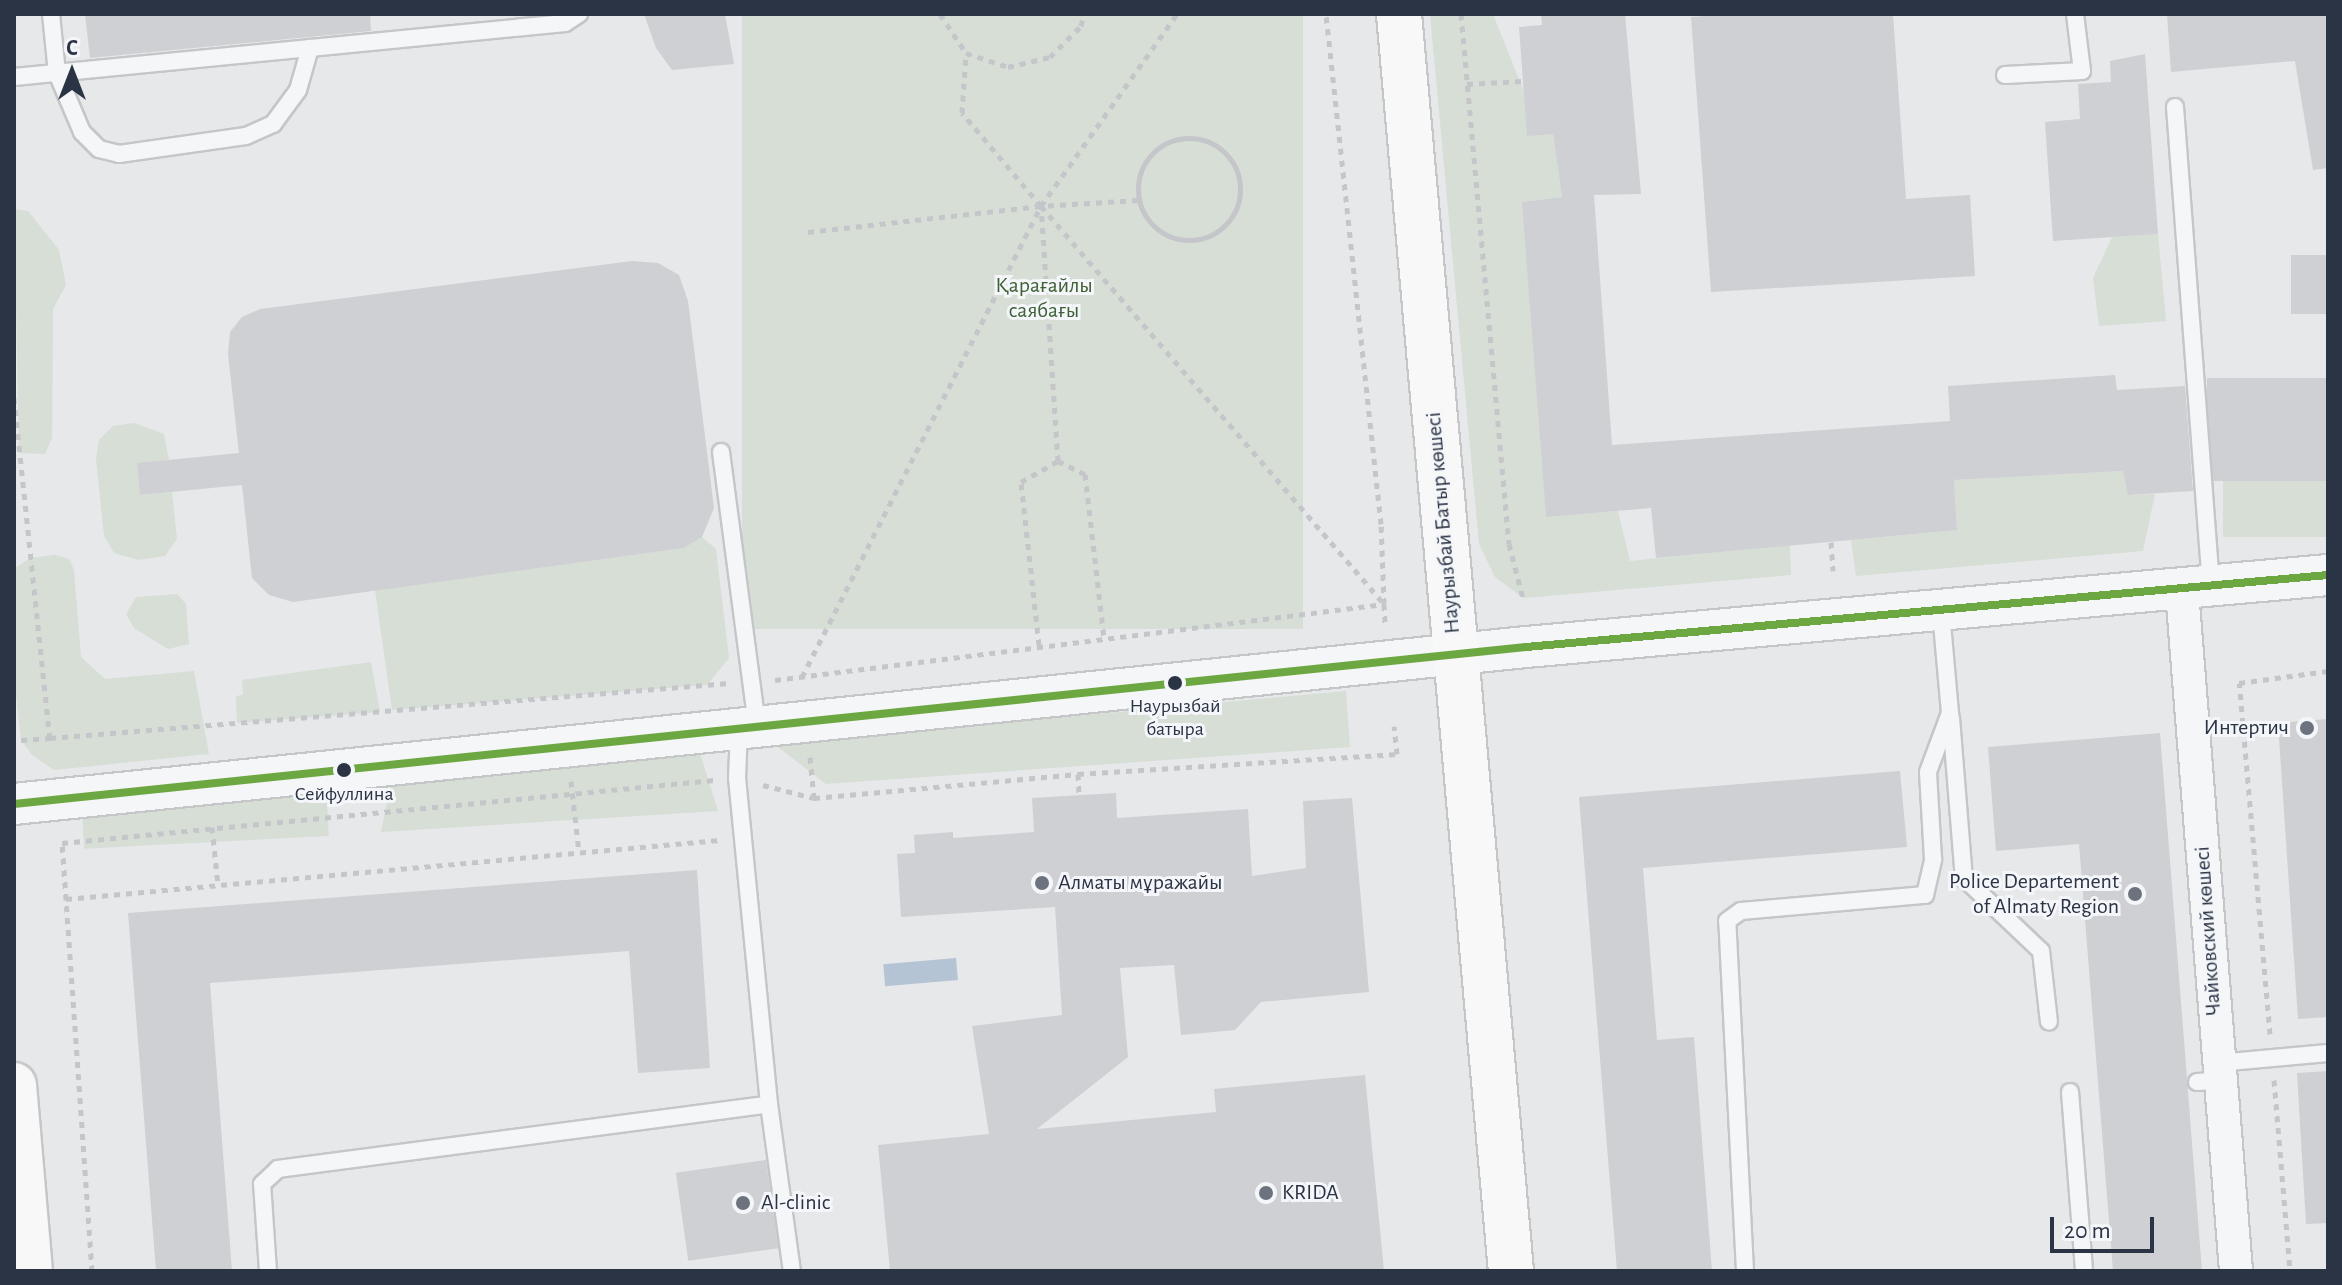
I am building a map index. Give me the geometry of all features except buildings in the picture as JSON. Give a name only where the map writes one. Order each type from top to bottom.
[{"type":"main road","name":"Наурызбай Батыр көшесі","points":[[1399,14],[1511,1271]]},
{"type":"main road","points":[[14,1085],[30,1271]]},
{"type":"street","points":[[14,804],[1455,656],[2328,575]]},
{"type":"street","name":"Чайковский көшесі","points":[[2197,589],[2211,1075],[2236,1271]]},
{"type":"lane","points":[[51,14],[57,73],[82,132],[99,149],[119,154],[246,136],[273,124],[298,90],[310,48]]},
{"type":"lane","points":[[14,77],[565,23],[579,14]]},
{"type":"lane","points":[[2005,75],[2082,71],[2075,14]]},
{"type":"lane","points":[[2175,107],[2197,589]]},
{"type":"lane","points":[[721,452],[751,682],[748,729],[737,778],[769,1104],[792,1271]]},
{"type":"lane","points":[[1941,613],[1964,878],[2041,951],[2049,1022]]},
{"type":"lane","points":[[1745,1271],[1727,921],[1741,911],[1925,895],[1933,859],[1928,772],[1950,713]]},
{"type":"lane","points":[[2211,1075],[2272,1058],[2328,1053]]},
{"type":"lane","points":[[2070,1092],[2084,1271]]},
{"type":"lane","points":[[268,1271],[262,1184],[278,1169],[769,1104]]},
{"type":"path","points":[[938,15],[966,53],[1008,67],[1050,57],[1081,26],[1084,14]]},
{"type":"path","points":[[802,678],[1041,206],[1177,14]]},
{"type":"path","points":[[1326,14],[1381,524],[1386,633]]},
{"type":"path","points":[[1461,14],[1509,544],[1523,598]]},
{"type":"path","points":[[966,53],[962,113],[1384,604]]},
{"type":"path","points":[[1467,84],[1523,81]]},
{"type":"path","points":[[1196,138],[1219,147],[1234,163],[1240,184],[1233,216],[1218,232],[1201,239],[1177,239],[1152,225],[1138,200],[1140,174],[1152,153],[1173,140],[1196,138]]},
{"type":"path","points":[[808,232],[1041,206],[1138,200]]},
{"type":"path","points":[[1041,206],[1058,461]]},
{"type":"path","points":[[14,398],[50,738]]},
{"type":"path","points":[[1058,461],[1085,474],[1104,639]]},
{"type":"path","points":[[1039,645],[1021,482],[1058,461]]},
{"type":"path","points":[[1831,542],[1833,571]]},
{"type":"path","points":[[21,740],[802,678],[1039,645],[1384,604]]},
{"type":"path","points":[[2290,1271],[2239,683],[2328,671]]},
{"type":"path","points":[[1394,726],[1397,754]]},
{"type":"path","points":[[567,748],[579,852]]},
{"type":"path","points":[[809,752],[814,798]]},
{"type":"path","points":[[1078,774],[1079,796]]},
{"type":"path","points":[[207,785],[218,885]]},
{"type":"path","points":[[66,899],[745,838]]},
{"type":"path","points":[[62,843],[92,1271]]},
{"type":"green space","name":"Қарағайлы саябағы","points":[[742,14],[1303,14],[1303,629],[742,629]]},
{"type":"green space","points":[[1430,14],[1493,14],[1524,92],[1553,134],[1562,197],[1523,202],[1546,516],[1618,511],[1630,561],[1790,545],[1791,575],[1523,598],[1495,577],[1479,544]]},
{"type":"green space","points":[[14,209],[28,211],[59,250],[66,285],[53,309],[52,438],[45,454],[19,453]]},
{"type":"green space","points":[[2158,234],[2166,321],[2099,326],[2093,278],[2112,237]]},
{"type":"green space","points":[[134,423],[164,434],[169,460],[137,464],[140,495],[172,492],[177,539],[165,556],[138,560],[114,553],[104,536],[96,459],[99,440],[113,426]]},
{"type":"green space","points":[[2123,471],[2129,495],[2155,494],[2143,551],[1856,576],[1851,540],[1957,530],[1954,480]]},
{"type":"green space","points":[[2223,481],[2328,481],[2328,537],[2223,537]]},
{"type":"green space","points":[[702,537],[716,549],[729,658],[707,685],[392,710],[375,590],[684,548]]},
{"type":"green space","points":[[55,555],[69,559],[74,570],[81,657],[105,679],[194,671],[209,754],[54,770],[32,755],[21,740],[14,676],[14,569],[30,558]]},
{"type":"green space","points":[[177,594],[186,604],[189,644],[168,649],[134,628],[126,614],[136,597]]},
{"type":"green space","points":[[371,662],[380,712],[237,723],[236,696],[243,695],[242,680]]},
{"type":"green space","points":[[1346,691],[1350,747],[826,784],[774,744]]},
{"type":"green space","points":[[699,750],[718,811],[381,832],[392,777]]},
{"type":"green space","points":[[326,783],[329,836],[84,849],[81,796]]},
{"type":"water","points":[[956,958],[958,980],[885,986],[883,964]]},
{"type":"transit line","points":[[14,804],[1526,647],[2328,575]]},
{"type":"place","name":"Наурызбай батыра","points":[[1175,683]]},
{"type":"place","name":"Интертич","points":[[2307,728]]},
{"type":"place","name":"Сейфуллина","points":[[344,770]]},
{"type":"place","name":"Алматы мұражайы","points":[[1042,883]]},
{"type":"place","name":"Police Departement of Almaty Region","points":[[2135,894]]},
{"type":"place","name":"KRIDA","points":[[1266,1193]]},
{"type":"place","name":"Al-clinic","points":[[743,1203]]}]
